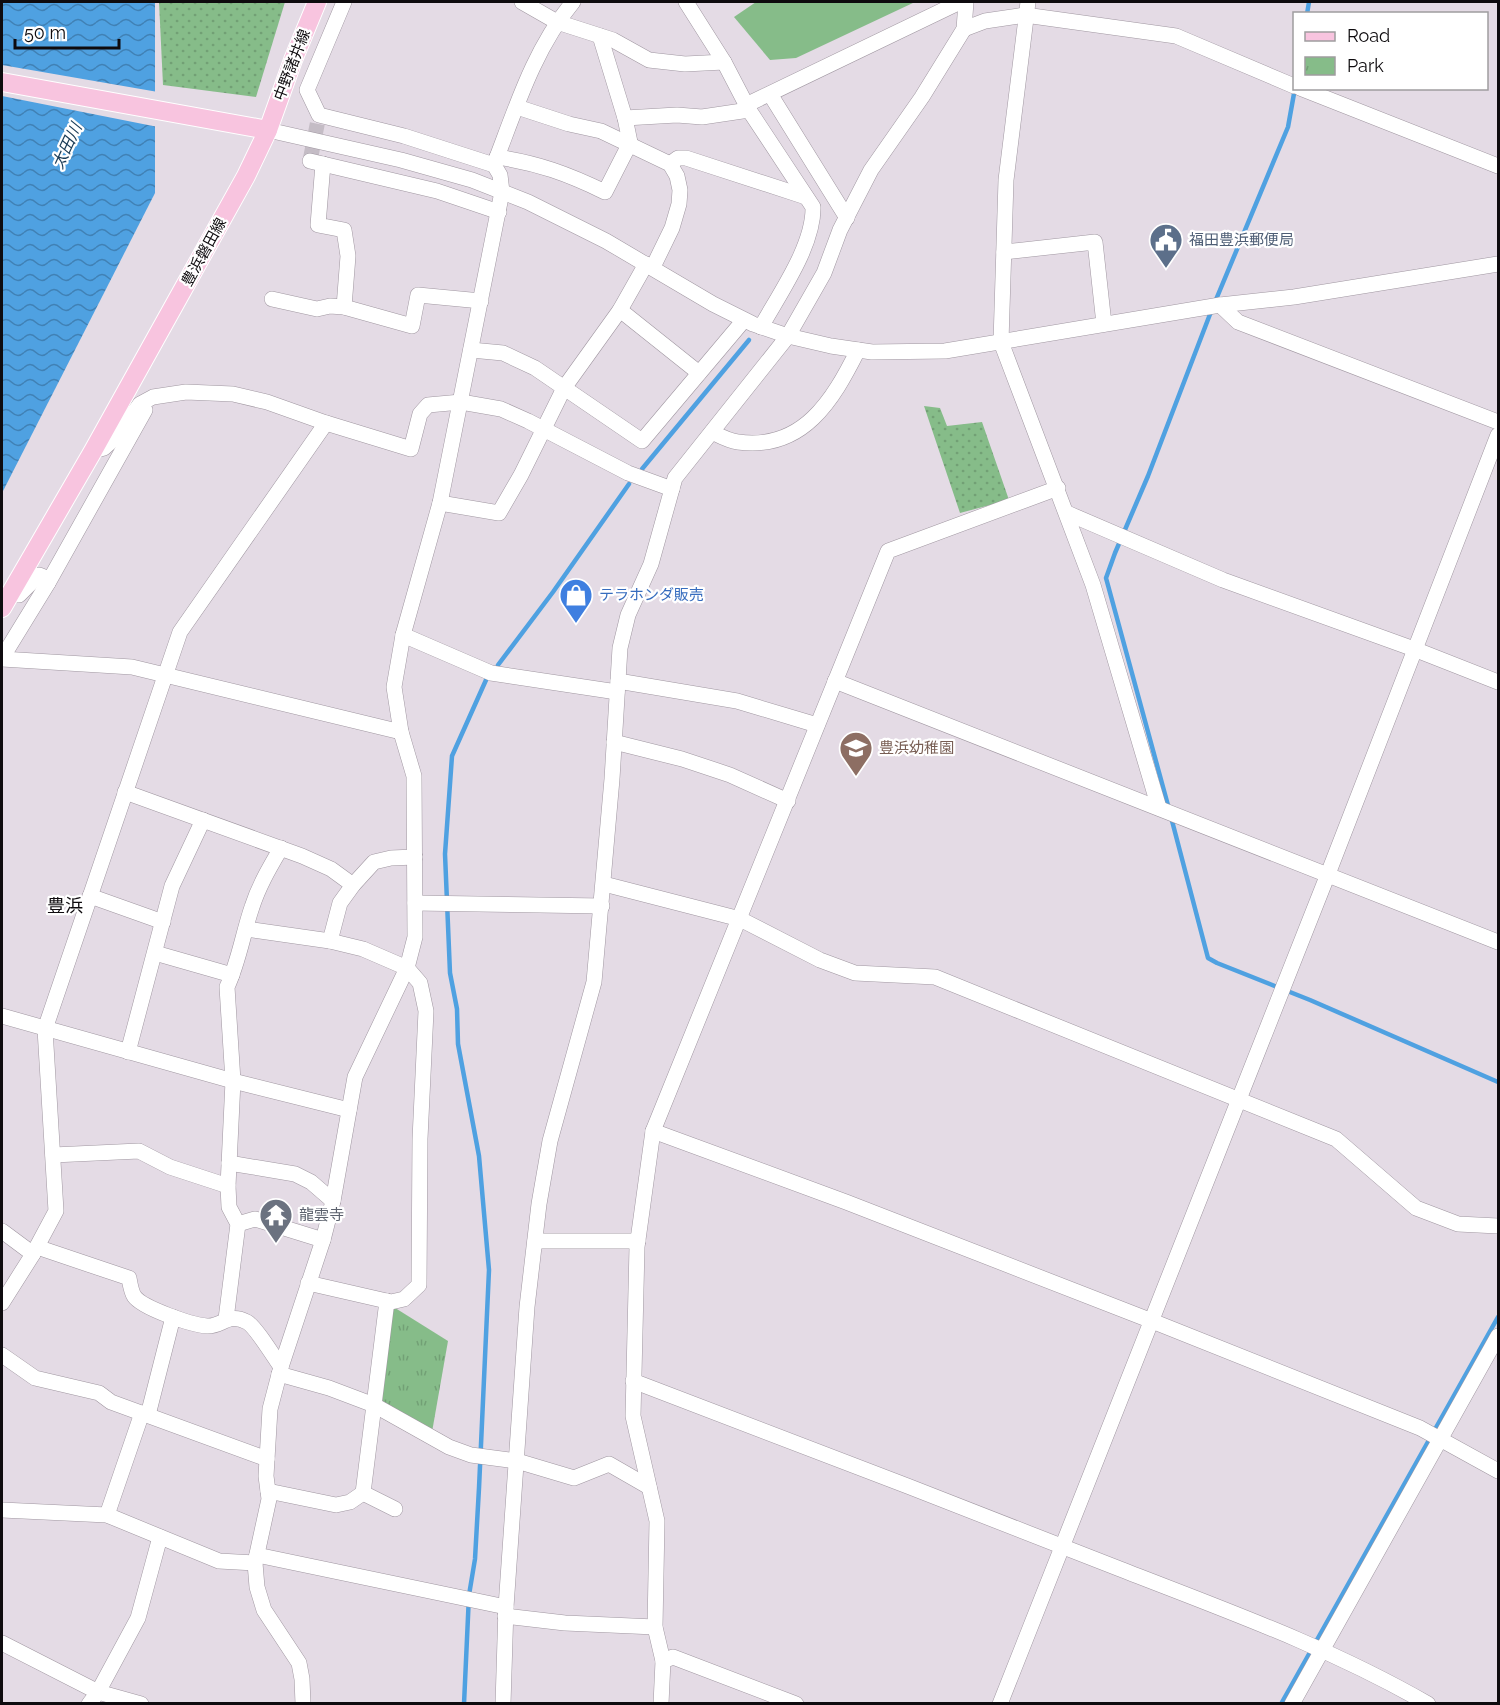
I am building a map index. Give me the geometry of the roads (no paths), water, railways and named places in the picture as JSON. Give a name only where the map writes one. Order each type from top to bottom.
[{"type":"main road","name":"中野諸井線","points":[[268,130],[317,2]]},
{"type":"main road","points":[[2,82],[268,130]]},
{"type":"main road","name":"豊浜磐田線","points":[[5,602],[93,451],[246,176],[268,130]]},
{"type":"street","points":[[344,2],[307,90],[319,116],[495,161],[520,160],[562,172],[605,192],[630,146],[625,118],[600,36]]},
{"type":"street","points":[[522,2],[557,22],[613,40],[650,60],[685,64],[724,62]]},
{"type":"street","points":[[303,1704],[299,1663],[264,1610],[257,1587],[256,1559],[270,1499],[266,1476],[270,1409],[333,1202],[355,1077],[407,969],[415,936],[414,776],[401,732],[394,687],[403,635],[440,503],[499,212],[502,192],[495,161],[537,56],[557,22],[573,2]]},
{"type":"street","points":[[686,2],[724,62],[747,107],[813,207],[813,221],[806,246],[761,327]]},
{"type":"street","points":[[625,118],[677,115],[702,117],[747,107],[960,2]]},
{"type":"street","points":[[503,1704],[506,1612],[526,1307],[550,1141],[594,982],[604,884],[621,648],[628,615],[651,564],[675,478],[788,336],[824,273],[847,218],[871,170],[922,97],[964,30],[966,2]]},
{"type":"street","points":[[964,30],[1026,8],[1176,36],[1293,86]]},
{"type":"street","points":[[1026,8],[1006,180],[1001,342],[1093,585],[1159,808]]},
{"type":"street","points":[[1305,90],[1498,166]]},
{"type":"street","points":[[770,94],[847,218]]},
{"type":"street","points":[[440,503],[499,513],[564,388],[649,266],[672,228],[679,204],[680,190],[677,176],[670,164],[601,131],[569,124],[517,107]]},
{"type":"street","points":[[268,130],[401,160],[472,180],[528,202],[606,241],[744,320],[788,336],[872,352],[945,351],[1220,305],[1294,297],[1498,264]]},
{"type":"street","points":[[670,164],[678,158],[686,158],[806,197]]},
{"type":"street","points":[[344,307],[348,256],[344,230],[318,225],[316,163],[437,191],[499,212]]},
{"type":"street","points":[[1004,252],[1095,242],[1104,324]]},
{"type":"street","points":[[272,299],[317,309],[330,306],[344,307],[412,326],[418,296],[481,302]]},
{"type":"street","points":[[1220,305],[1238,322],[1498,422]]},
{"type":"street","points":[[620,310],[699,373]]},
{"type":"street","points":[[471,350],[503,353],[535,368],[642,441],[744,320]]},
{"type":"street","points":[[712,432],[737,442],[764,442],[786,437],[805,426],[824,408],[843,380],[858,350]]},
{"type":"street","points":[[93,451],[104,448],[114,439],[140,404],[153,397],[186,392],[233,394],[267,402],[411,449],[420,414],[428,405],[460,402],[501,409],[628,473],[672,489]]},
{"type":"street","points":[[153,397],[48,583],[2,658],[132,667],[401,732]]},
{"type":"street","points":[[2,1303],[56,1211],[45,1029],[180,632],[326,423]]},
{"type":"street","points":[[1000,1704],[1328,874],[1498,435]]},
{"type":"street","points":[[662,1704],[663,1661],[655,1627],[657,1521],[633,1416],[638,1241],[653,1131],[888,550],[1058,488]]},
{"type":"street","points":[[1067,513],[1223,580],[1498,682]]},
{"type":"street","points":[[5,602],[19,595],[39,575],[44,577],[48,583]]},
{"type":"street","points":[[403,635],[491,674],[737,701],[817,725]]},
{"type":"street","points":[[835,681],[1498,942]]},
{"type":"street","points":[[614,742],[682,759],[730,775],[788,801]]},
{"type":"street","points":[[126,792],[281,848],[331,869],[353,885]]},
{"type":"street","points":[[128,1052],[172,886],[202,820]]},
{"type":"street","points":[[226,1319],[238,1224],[229,1207],[228,1186],[233,1081],[227,987],[251,908],[262,880],[281,848]]},
{"type":"street","points":[[330,941],[340,903],[374,862],[391,858],[415,857]]},
{"type":"street","points":[[604,884],[740,919],[820,960],[855,973],[935,977],[1336,1139],[1416,1208],[1458,1224],[1498,1226]]},
{"type":"street","points":[[90,896],[163,922]]},
{"type":"street","points":[[415,903],[602,906]]},
{"type":"street","points":[[246,929],[330,941],[363,949],[407,969],[420,983],[426,1011],[420,1139],[419,1285],[404,1299],[387,1301],[308,1283]]},
{"type":"street","points":[[154,953],[232,975]]},
{"type":"street","points":[[2,1016],[233,1081],[349,1110]]},
{"type":"street","points":[[653,1131],[846,1202],[1420,1428],[1498,1470]]},
{"type":"street","points":[[52,1155],[139,1151],[170,1167],[228,1186]]},
{"type":"street","points":[[229,1163],[296,1174],[310,1182],[333,1202]]},
{"type":"street","points":[[238,1224],[255,1219],[323,1240]]},
{"type":"street","points":[[2,1231],[35,1250],[129,1278],[133,1295],[141,1302],[173,1317],[208,1326],[236,1318],[249,1323],[280,1370],[374,1405],[449,1447],[471,1455],[517,1461],[574,1478],[609,1464],[649,1487]]},
{"type":"street","points":[[535,1241],[638,1241]]},
{"type":"street","points":[[268,1491],[336,1505],[350,1502],[363,1493],[387,1301]]},
{"type":"street","points":[[107,1515],[145,1414],[173,1317]]},
{"type":"street","points":[[1292,1704],[1498,1336]]},
{"type":"street","points":[[2,1355],[35,1378],[99,1393],[111,1402],[267,1459]]},
{"type":"street","points":[[633,1381],[1062,1545],[1322,1649],[1392,1683],[1428,1704]]},
{"type":"street","points":[[363,1493],[395,1509]]},
{"type":"street","points":[[2,1510],[107,1515],[219,1561],[256,1559],[565,1623],[655,1627]]},
{"type":"street","points":[[94,1698],[138,1618],[160,1537]]},
{"type":"street","points":[[2,1643],[94,1698],[141,1704]]},
{"type":"street","points":[[663,1661],[673,1657],[796,1704]]},
{"type":"water","name":"太田川","points":[[2,2],[155,2],[155,193],[2,493]]},
{"type":"waterway","points":[[1307,12],[1309,2]]},
{"type":"waterway","points":[[1215,302],[1288,127],[1295,90]]},
{"type":"waterway","points":[[1169,809],[1106,578],[1212,309]]},
{"type":"waterway","points":[[642,469],[749,340]]},
{"type":"waterway","points":[[498,665],[629,484]]},
{"type":"waterway","points":[[464,1704],[469,1595],[475,1559],[489,1270],[479,1156],[458,1044],[457,1009],[450,973],[445,854],[452,756],[486,680]]},
{"type":"waterway","points":[[1171,817],[1208,958],[1498,1082]]},
{"type":"waterway","points":[[1281,1704],[1498,1317]]},
{"type":"tunnel","points":[[310,161],[319,115]]},
{"type":"place","name":"福田豊浜郵便局","points":[[1166,269]]},
{"type":"place","name":"テラホンダ販売","points":[[576,624]]},
{"type":"place","name":"豊浜幼稚園","points":[[856,777]]},
{"type":"place","name":"龍雲寺","points":[[276,1244]]},
{"type":"district","name":"豊浜","points":[[65,905]]}]
